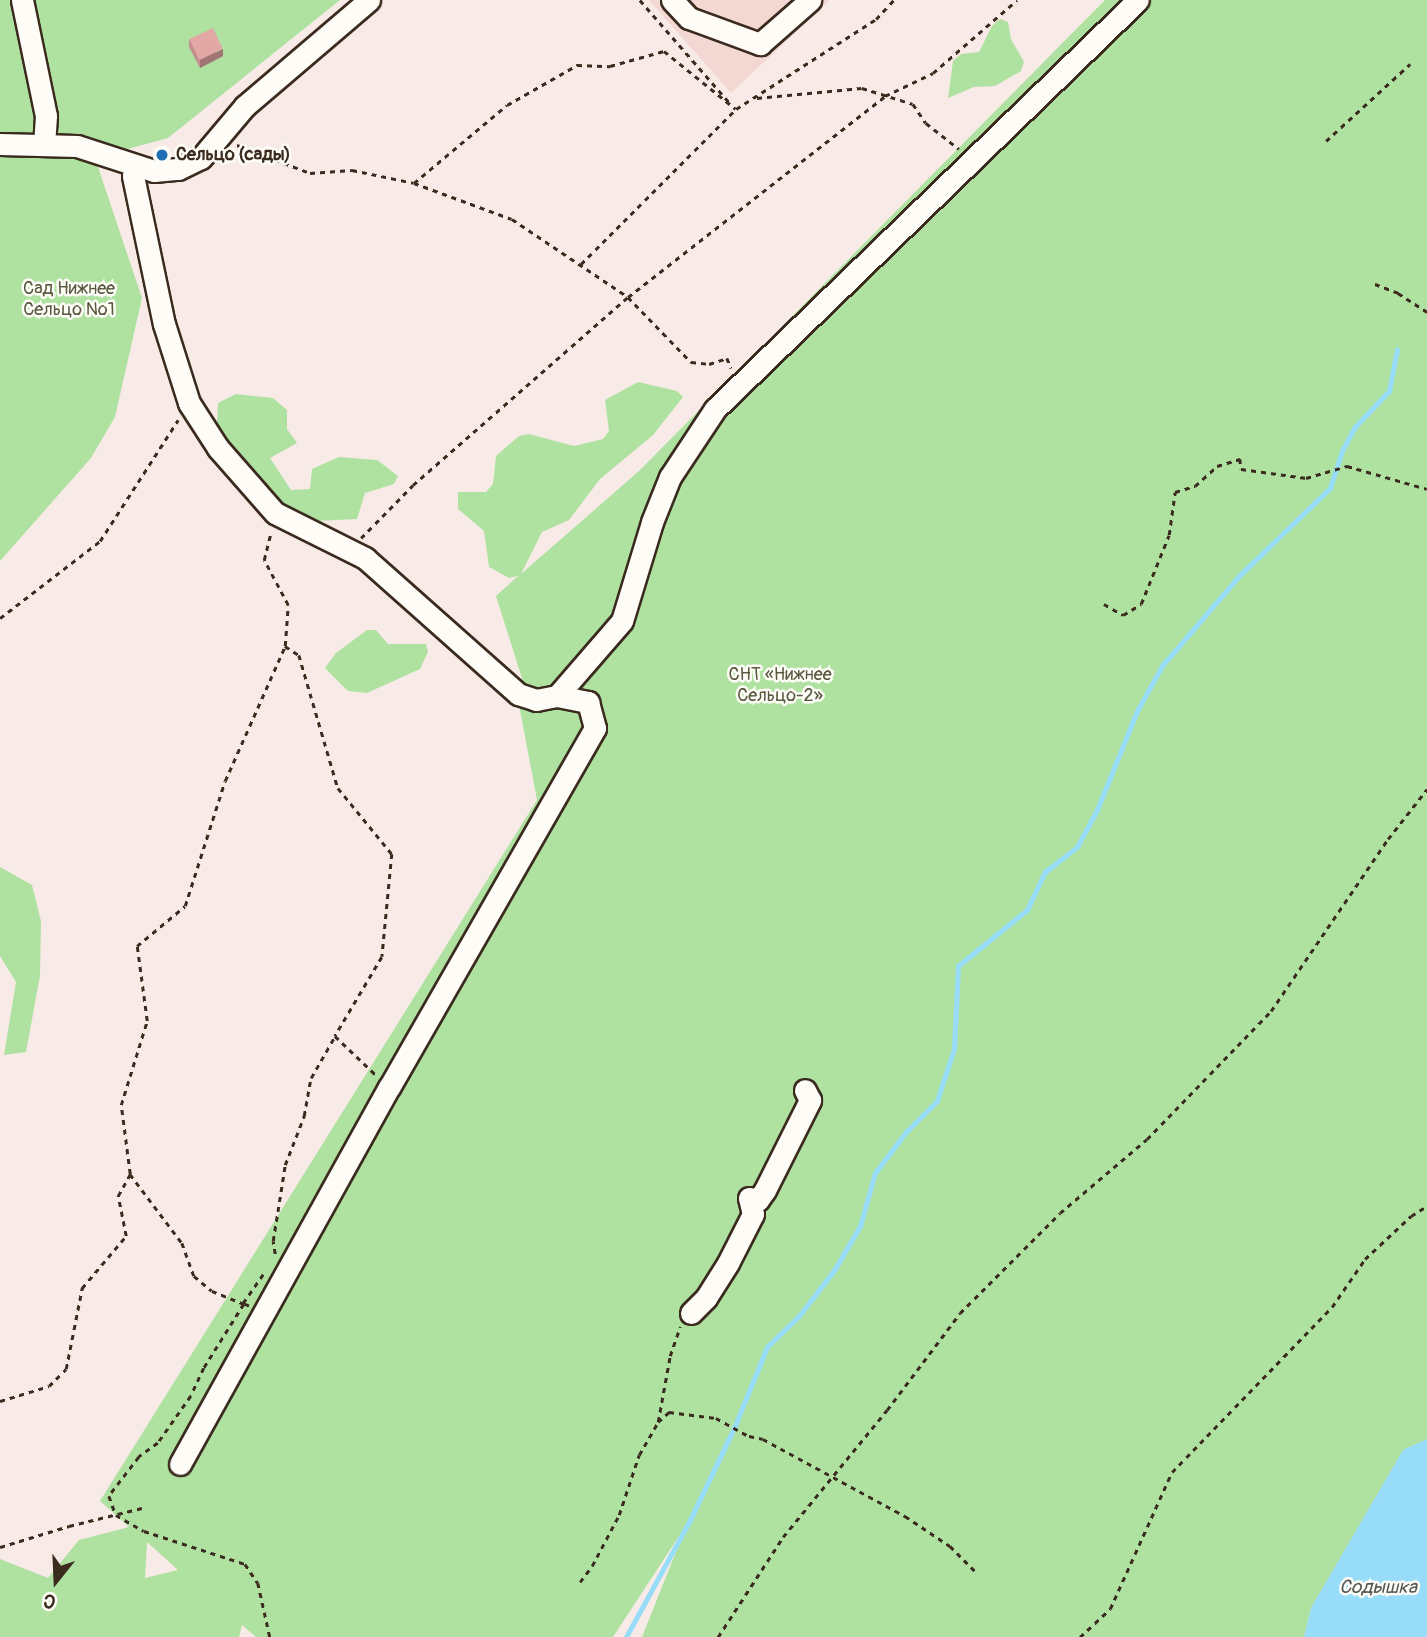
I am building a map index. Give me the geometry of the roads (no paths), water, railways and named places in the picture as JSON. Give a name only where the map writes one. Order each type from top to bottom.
[{"type":"street","points":[[22,0],[47,116],[44,144]]},
{"type":"street","points":[[0,144],[77,146],[154,171],[178,169],[201,158],[246,106],[369,0]]},
{"type":"street","points":[[672,0],[689,18],[760,44],[810,0]]},
{"type":"street","points":[[557,696],[622,621],[652,522],[670,477],[715,409],[1138,0]]},
{"type":"street","points":[[136,166],[133,176],[156,292],[189,403],[219,448],[275,513],[365,558],[518,694],[536,700],[557,696],[589,702],[595,727],[389,1087],[180,1464]]},
{"type":"street","points":[[691,1312],[706,1298],[728,1263],[752,1214],[749,1198],[758,1200],[765,1190],[810,1100],[805,1090]]},
{"type":"water","name":"Содышка","points":[[1427,1439],[1427,1637],[1304,1637],[1311,1608],[1403,1450]]},
{"type":"waterway","points":[[626,1637],[690,1520],[734,1428],[767,1347],[799,1316],[835,1269],[860,1226],[875,1173],[906,1132],[937,1101],[954,1049],[958,966],[1027,910],[1045,872],[1077,847],[1097,810],[1137,711],[1162,666],[1240,575],[1330,488],[1342,451],[1355,427],[1389,391],[1397,350]]},
{"type":"place","name":"Сельцо (сады)","points":[[162,155]]},
{"type":"park label","name":"Сад Нижнее Сельцо №1","points":[[69,300]]},
{"type":"park label","name":"СНТ «Нижнее Сельцо-2»","points":[[780,686]]}]
